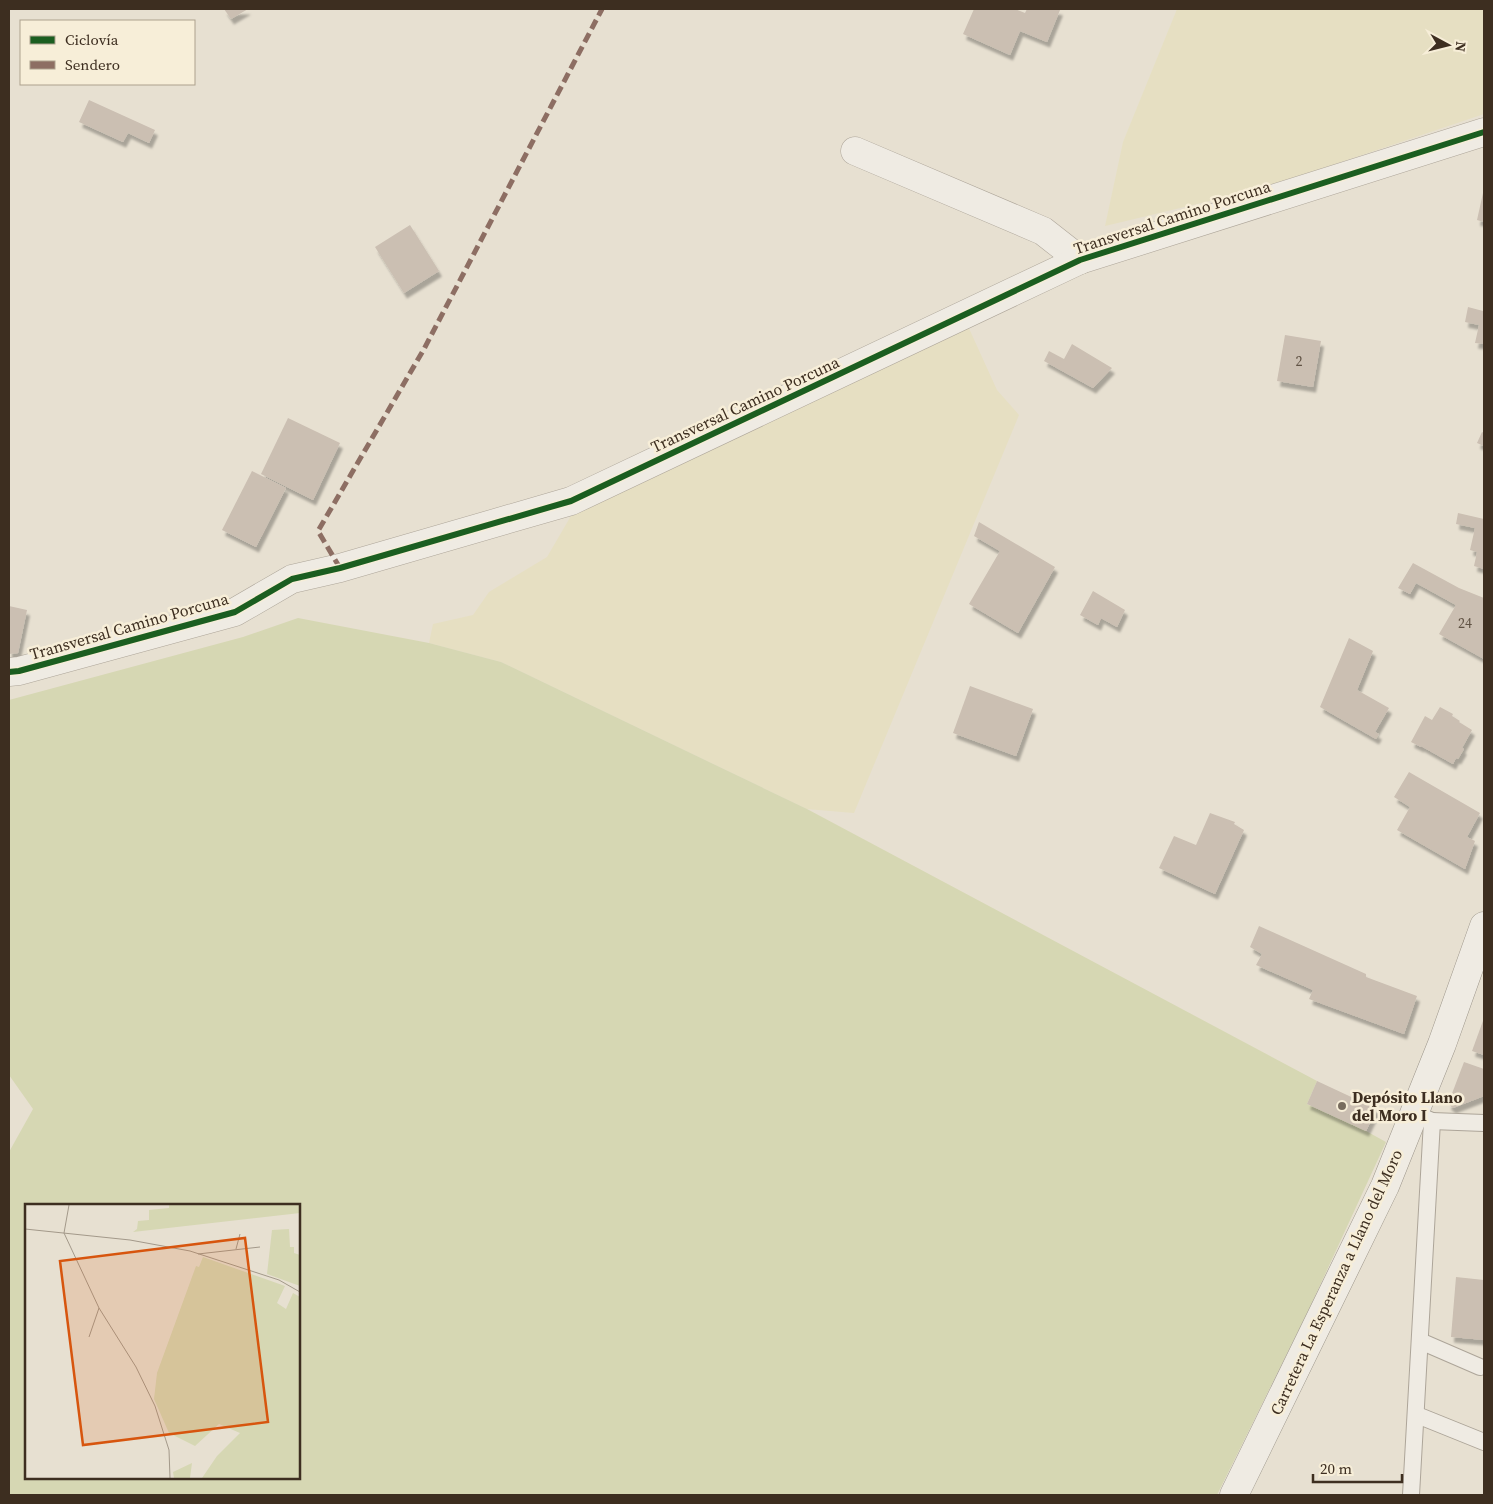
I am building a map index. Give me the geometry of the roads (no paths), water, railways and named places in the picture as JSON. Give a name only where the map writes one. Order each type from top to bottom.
[{"type":"street","name":"Transversal Camino Porcuna","points":[[9,672],[20,671],[122,644],[235,612],[292,579],[340,568],[571,501],[1080,260],[1484,132]]},
{"type":"street","points":[[854,152],[1043,232],[1080,260]]},
{"type":"street","name":"Carretera La Esperanza a Llano del Moro","points":[[1234,1495],[1385,1186],[1423,1117],[1442,1044],[1484,926]]},
{"type":"lane","points":[[1411,1495],[1420,1341],[1423,1117],[1484,1123]]},
{"type":"lane","points":[[1420,1341],[1480,1367]]},
{"type":"lane","points":[[1417,1415],[1484,1442]]},
{"type":"place","name":"Depósito Llano del Moro I","points":[[1342,1106]]}]
